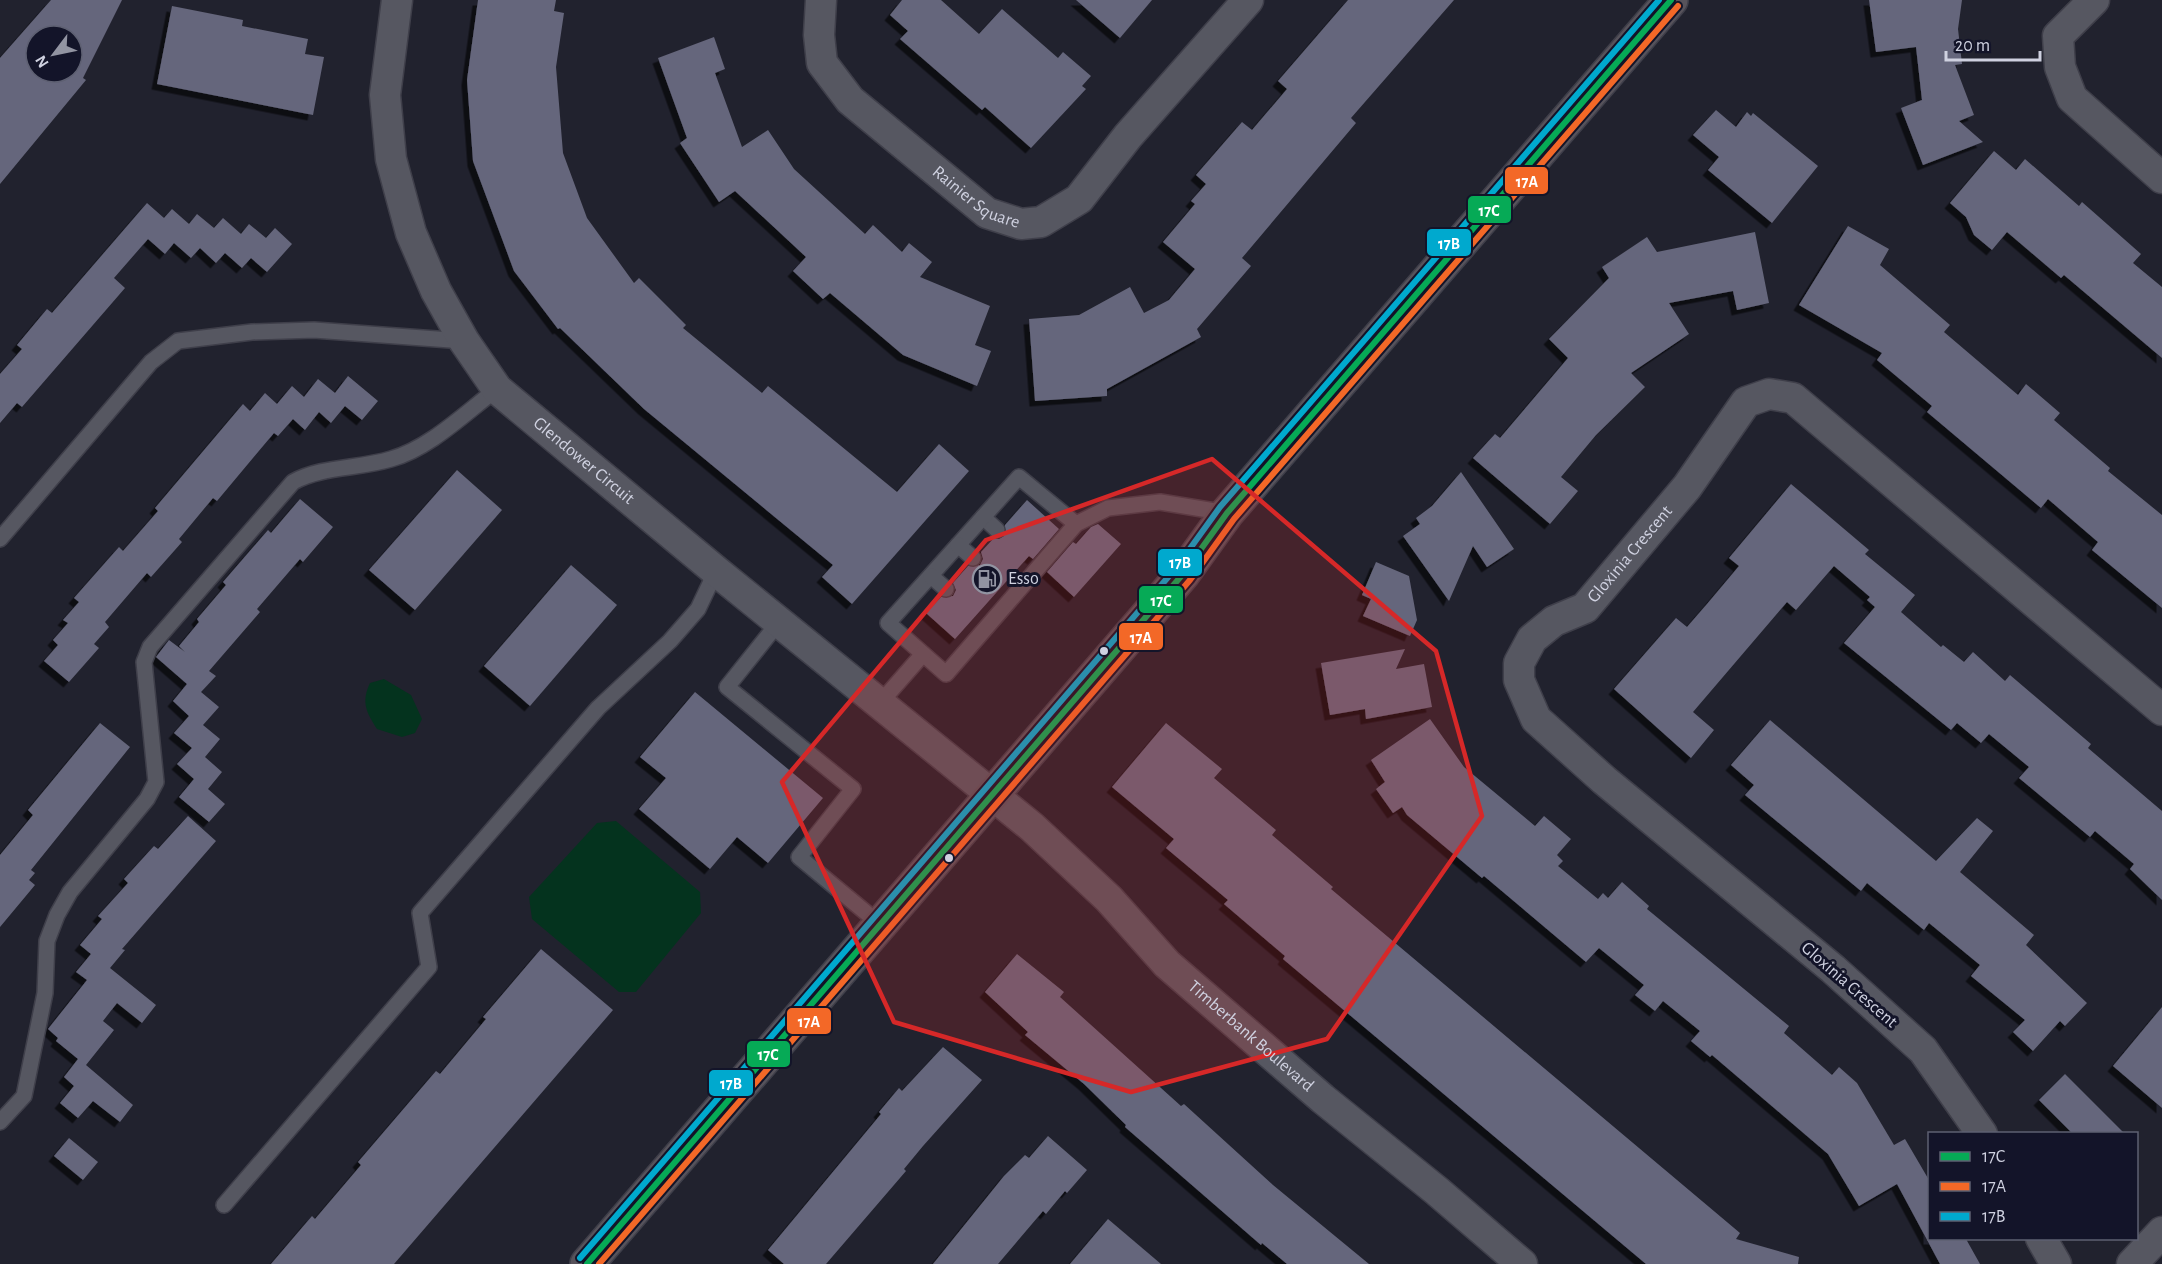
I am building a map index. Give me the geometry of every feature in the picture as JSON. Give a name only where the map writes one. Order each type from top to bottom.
[{"type":"main road","points":[[587,1264],[1183,574],[1227,513],[1671,0]]},
{"type":"street","name":"Glendower Circuit","points":[[397,0],[385,95],[391,159],[411,233],[436,291],[464,341],[497,388],[716,571],[993,795]]},
{"type":"street","name":"Rainier Square","points":[[821,0],[819,35],[822,63],[850,100],[987,213],[1021,224],[1041,222],[1078,199],[1128,136],[1248,0]]},
{"type":"street","points":[[2094,0],[2058,36],[2060,67],[2072,98],[2162,178]]},
{"type":"street","name":"Gloxinia Crescent","points":[[1981,1132],[1923,1050],[1833,969],[1604,780],[1536,719],[1519,680],[1519,663],[1532,639],[1554,621],[1585,608],[1688,487],[1746,402],[1769,394],[1792,398],[2162,710]]},
{"type":"street","name":"Timberbank Boulevard","points":[[993,795],[1032,827],[1109,899],[1167,964],[1323,1099],[1437,1191],[1522,1264]]},
{"type":"street","points":[[2132,1264],[2162,1232]]},
{"type":"street","points":[[2042,1240],[2056,1264]]},
{"type":"lane","points":[[0,539],[151,362],[178,341],[252,332],[314,330],[464,341]]},
{"type":"lane","points":[[0,1122],[24,1096],[45,993],[47,941],[57,915],[70,892],[147,799],[156,782],[144,662],[150,647],[293,483],[308,474],[390,460],[415,450],[497,388]]},
{"type":"lane","points":[[1076,524],[1018,477],[888,623],[946,674],[981,621],[1033,562],[1076,524],[1108,508],[1160,502],[1227,513]]},
{"type":"lane","points":[[983,518],[997,530]]},
{"type":"lane","points":[[958,545],[973,558]]},
{"type":"lane","points":[[224,1205],[429,967],[420,913],[598,708],[698,609],[716,571]]},
{"type":"lane","points":[[931,576],[946,590]]},
{"type":"lane","points":[[779,622],[727,687],[854,789],[799,857],[881,925]]},
{"type":"lane","points":[[880,703],[923,654]]},
{"type":"highlighted area","points":[[1212,459],[1436,651],[1482,816],[1327,1039],[1131,1092],[894,1022],[782,782],[986,540]]},
{"type":"green space","points":[[384,679],[411,695],[422,719],[415,733],[402,737],[377,729],[373,723],[366,707],[367,690],[370,683]]},
{"type":"green space","points":[[616,821],[700,892],[701,913],[636,992],[619,992],[532,919],[529,897],[597,823]]},
{"type":"building","points":[[51,0],[122,0],[84,76],[84,24],[30,24]]},
{"type":"building","points":[[478,0],[556,0],[554,11],[564,13],[556,67],[563,153],[587,218],[634,283],[639,278],[686,325],[683,328],[762,393],[768,386],[897,492],[939,444],[969,471],[852,604],[822,577],[833,565],[644,409],[560,328],[558,329],[514,271],[473,161],[467,80]]},
{"type":"building","points":[[902,0],[941,0],[979,34],[1002,9],[1058,58],[1063,52],[1091,76],[1082,86],[1086,89],[1031,148],[985,107],[982,110],[900,39],[908,31],[890,15]]},
{"type":"building","points":[[1076,0],[1152,0],[1120,38]]},
{"type":"building","points":[[1348,0],[1454,0],[1351,118],[1356,123],[1242,258],[1251,266],[1197,329],[1201,337],[1107,389],[1107,396],[1035,401],[1029,319],[1079,315],[1130,287],[1144,313],[1169,300],[1195,269],[1163,242],[1195,204],[1191,201],[1206,184],[1196,175],[1242,122],[1252,130],[1287,89],[1278,81]]},
{"type":"building","points":[[1869,0],[1962,0],[1958,29],[1962,64],[1955,65],[1974,115],[1959,121],[1983,142],[1923,165],[1901,108],[1922,100],[1916,47],[1876,52]]},
{"type":"building","points":[[172,6],[243,20],[242,26],[308,39],[305,54],[324,57],[313,115],[157,84]]},
{"type":"building","points":[[24,31],[24,84],[83,84],[0,184],[0,58]]},
{"type":"building","points":[[714,37],[725,69],[715,73],[742,147],[768,130],[794,169],[865,234],[873,225],[902,252],[909,243],[932,262],[920,277],[990,306],[975,345],[991,351],[977,386],[903,355],[830,293],[823,299],[793,271],[806,257],[735,191],[719,202],[680,143],[687,138],[658,58]]},
{"type":"building","points":[[1716,110],[1736,127],[1747,112],[1751,116],[1753,113],[1818,166],[1772,223],[1708,170],[1719,157],[1693,135]]},
{"type":"building","points":[[1994,151],[2016,170],[2025,159],[2079,206],[2082,202],[2141,254],[2133,263],[2162,287],[2162,358],[2064,275],[2061,278],[2007,232],[1992,250],[1974,235],[1966,217],[1950,203]]},
{"type":"building","points":[[147,203],[164,218],[172,209],[189,224],[197,214],[214,228],[223,218],[241,234],[249,224],[266,238],[275,228],[292,244],[267,272],[251,258],[242,268],[225,253],[216,263],[200,248],[191,258],[174,243],[165,254],[148,239],[114,278],[125,288],[22,407],[17,403],[0,423],[0,374],[22,349],[17,345],[47,309],[52,313]]},
{"type":"building","points":[[1848,226],[1889,249],[1880,265],[1950,325],[1944,332],[2018,395],[2026,384],[2060,413],[2054,420],[2110,468],[2108,471],[2162,515],[2162,608],[2092,550],[2098,542],[2048,499],[2041,508],[1927,412],[1932,406],[1877,360],[1882,353],[1799,305]]},
{"type":"building","points":[[1755,232],[1769,303],[1737,310],[1733,291],[1669,303],[1689,334],[1631,373],[1645,387],[1596,435],[1561,477],[1578,491],[1550,524],[1473,458],[1495,434],[1500,438],[1568,358],[1549,339],[1609,278],[1602,267],[1647,237],[1657,252]]},
{"type":"building","points":[[348,376],[378,401],[362,420],[345,406],[331,423],[319,412],[305,430],[293,419],[278,436],[274,433],[217,501],[213,498],[179,539],[182,542],[151,577],[147,573],[105,622],[109,627],[94,644],[99,648],[69,682],[44,661],[58,645],[53,640],[68,623],[63,620],[79,602],[74,598],[119,547],[123,551],[158,511],[155,508],[243,404],[250,411],[265,393],[277,404],[292,386],[304,397],[318,379],[335,393]]},
{"type":"building","points":[[457,470],[502,510],[415,610],[369,570]]},
{"type":"building","points":[[1461,472],[1514,549],[1487,567],[1473,546],[1449,601],[1403,536],[1420,524],[1416,518],[1432,506]]},
{"type":"building","points":[[1791,484],[1869,550],[1865,554],[1915,595],[1901,612],[1941,647],[1943,645],[1964,662],[1973,652],[2005,681],[2010,675],[2091,744],[2088,748],[2162,811],[2162,900],[2130,869],[2134,864],[2095,831],[2090,837],[2019,778],[2029,767],[1989,734],[1981,743],[1957,723],[1951,730],[1844,643],[1875,607],[1867,600],[1870,597],[1834,566],[1796,610],[1787,602],[1693,712],[1714,730],[1691,758],[1614,689],[1676,618],[1687,627],[1707,604],[1739,566],[1729,558]]},
{"type":"building","points":[[300,499],[333,527],[303,562],[300,559],[257,609],[260,612],[209,671],[216,676],[201,692],[219,707],[203,725],[220,739],[205,757],[222,772],[208,789],[225,804],[209,822],[179,797],[194,779],[177,764],[192,748],[174,733],[189,716],[173,701],[187,684],[156,657],[169,640],[185,652],[179,646],[199,622],[197,619],[226,585],[223,582],[268,530],[271,533]]},
{"type":"building","points":[[1027,500],[1059,529],[1033,559],[1029,556],[955,639],[926,613],[941,597],[953,596],[956,590],[953,583],[968,566],[980,565],[983,559],[981,552],[993,539],[1004,536],[1005,525]]},
{"type":"building","points":[[1098,524],[1121,544],[1074,597],[1047,572],[1073,542],[1076,544],[1091,527]]},
{"type":"building","points":[[1376,562],[1409,576],[1417,620],[1410,636],[1363,616],[1371,599],[1362,595]]},
{"type":"building","points":[[571,565],[617,605],[530,706],[484,666]]},
{"type":"building","points":[[1405,649],[1396,669],[1424,664],[1432,707],[1366,719],[1365,709],[1330,715],[1321,663]]},
{"type":"building","points":[[695,692],[823,798],[768,863],[737,837],[710,869],[639,809],[666,778],[640,757]]},
{"type":"building","points":[[1430,719],[1464,767],[1535,826],[1544,816],[1571,839],[1557,855],[1563,861],[1558,866],[1598,899],[1603,893],[1608,898],[1622,882],[1649,906],[1647,909],[1789,1026],[1784,1033],[1832,1075],[1839,1067],[1857,1083],[1894,1145],[1905,1139],[1928,1178],[1928,1240],[1967,1240],[1980,1264],[1940,1264],[1897,1184],[1859,1206],[1828,1154],[1712,1055],[1710,1057],[1691,1041],[1700,1031],[1663,1001],[1655,1011],[1635,995],[1644,985],[1599,948],[1586,962],[1407,815],[1402,807],[1393,813],[1376,789],[1385,782],[1371,760]]},
{"type":"building","points":[[1770,720],[1936,861],[1977,818],[1993,831],[1960,872],[2034,935],[2026,945],[2087,1003],[2065,1026],[2060,1021],[2033,1051],[2013,1032],[2025,1020],[1971,976],[1980,965],[1929,923],[1924,930],[1867,883],[1861,891],[1745,795],[1754,785],[1731,765]]},
{"type":"building","points":[[100,723],[130,747],[31,870],[35,873],[29,880],[35,885],[0,927],[0,855],[33,815],[28,810]]},
{"type":"building","points":[[1166,723],[1222,769],[1214,778],[1276,830],[1272,835],[1333,887],[1331,889],[1740,1233],[1736,1239],[1799,1257],[1798,1264],[1646,1264],[1283,959],[1285,956],[1224,904],[1228,900],[1166,848],[1174,839],[1112,787]]},
{"type":"building","points":[[188,816],[216,841],[122,949],[125,950],[110,968],[156,1005],[142,1023],[117,1003],[103,1021],[114,1030],[86,1065],[133,1105],[120,1122],[93,1101],[78,1118],[60,1103],[74,1086],[64,1077],[78,1059],[56,1041],[58,1038],[48,1029],[87,980],[76,972],[91,954],[80,945],[102,919],[98,916],[128,883],[124,879],[154,846],[158,849]]},
{"type":"building","points":[[541,949],[613,1010],[394,1264],[271,1264],[312,1216],[315,1219],[361,1165],[358,1162],[436,1071],[440,1074],[486,1019],[483,1017]]},
{"type":"building","points":[[1017,954],[1064,992],[1060,997],[1181,1106],[1184,1104],[1273,1185],[1369,1264],[1287,1264],[1262,1243],[1261,1245],[1125,1127],[1126,1125],[1084,1084],[1025,1035],[1028,1032],[985,992]]},
{"type":"building","points":[[2162,1007],[2162,1108],[2113,1066]]},
{"type":"building","points":[[943,1047],[982,1080],[923,1146],[904,1169],[906,1171],[826,1264],[784,1264],[768,1250],[881,1114],[879,1112],[899,1088],[902,1091]]},
{"type":"building","points":[[2065,1074],[2123,1132],[2071,1132],[2039,1100]]},
{"type":"building","points":[[1048,1136],[1087,1170],[1067,1193],[1065,1191],[1046,1214],[1043,1211],[998,1264],[933,1264],[1004,1176],[1025,1155],[1029,1158]]},
{"type":"building","points":[[69,1138],[98,1162],[83,1180],[54,1156]]},
{"type":"building","points":[[1108,1219],[1161,1264],[1070,1264]]},
{"type":"transit line","name":"17B","points":[[580,1258],[1176,568],[1220,507],[1659,0]]},
{"type":"transit line","name":"17C","points":[[587,1264],[1183,574],[1227,513],[1671,0]]},
{"type":"transit line","name":"17A","points":[[599,1264],[1190,580],[1234,519],[1678,6]]},
{"type":"place","name":"Esso","points":[[987,579]]}]
